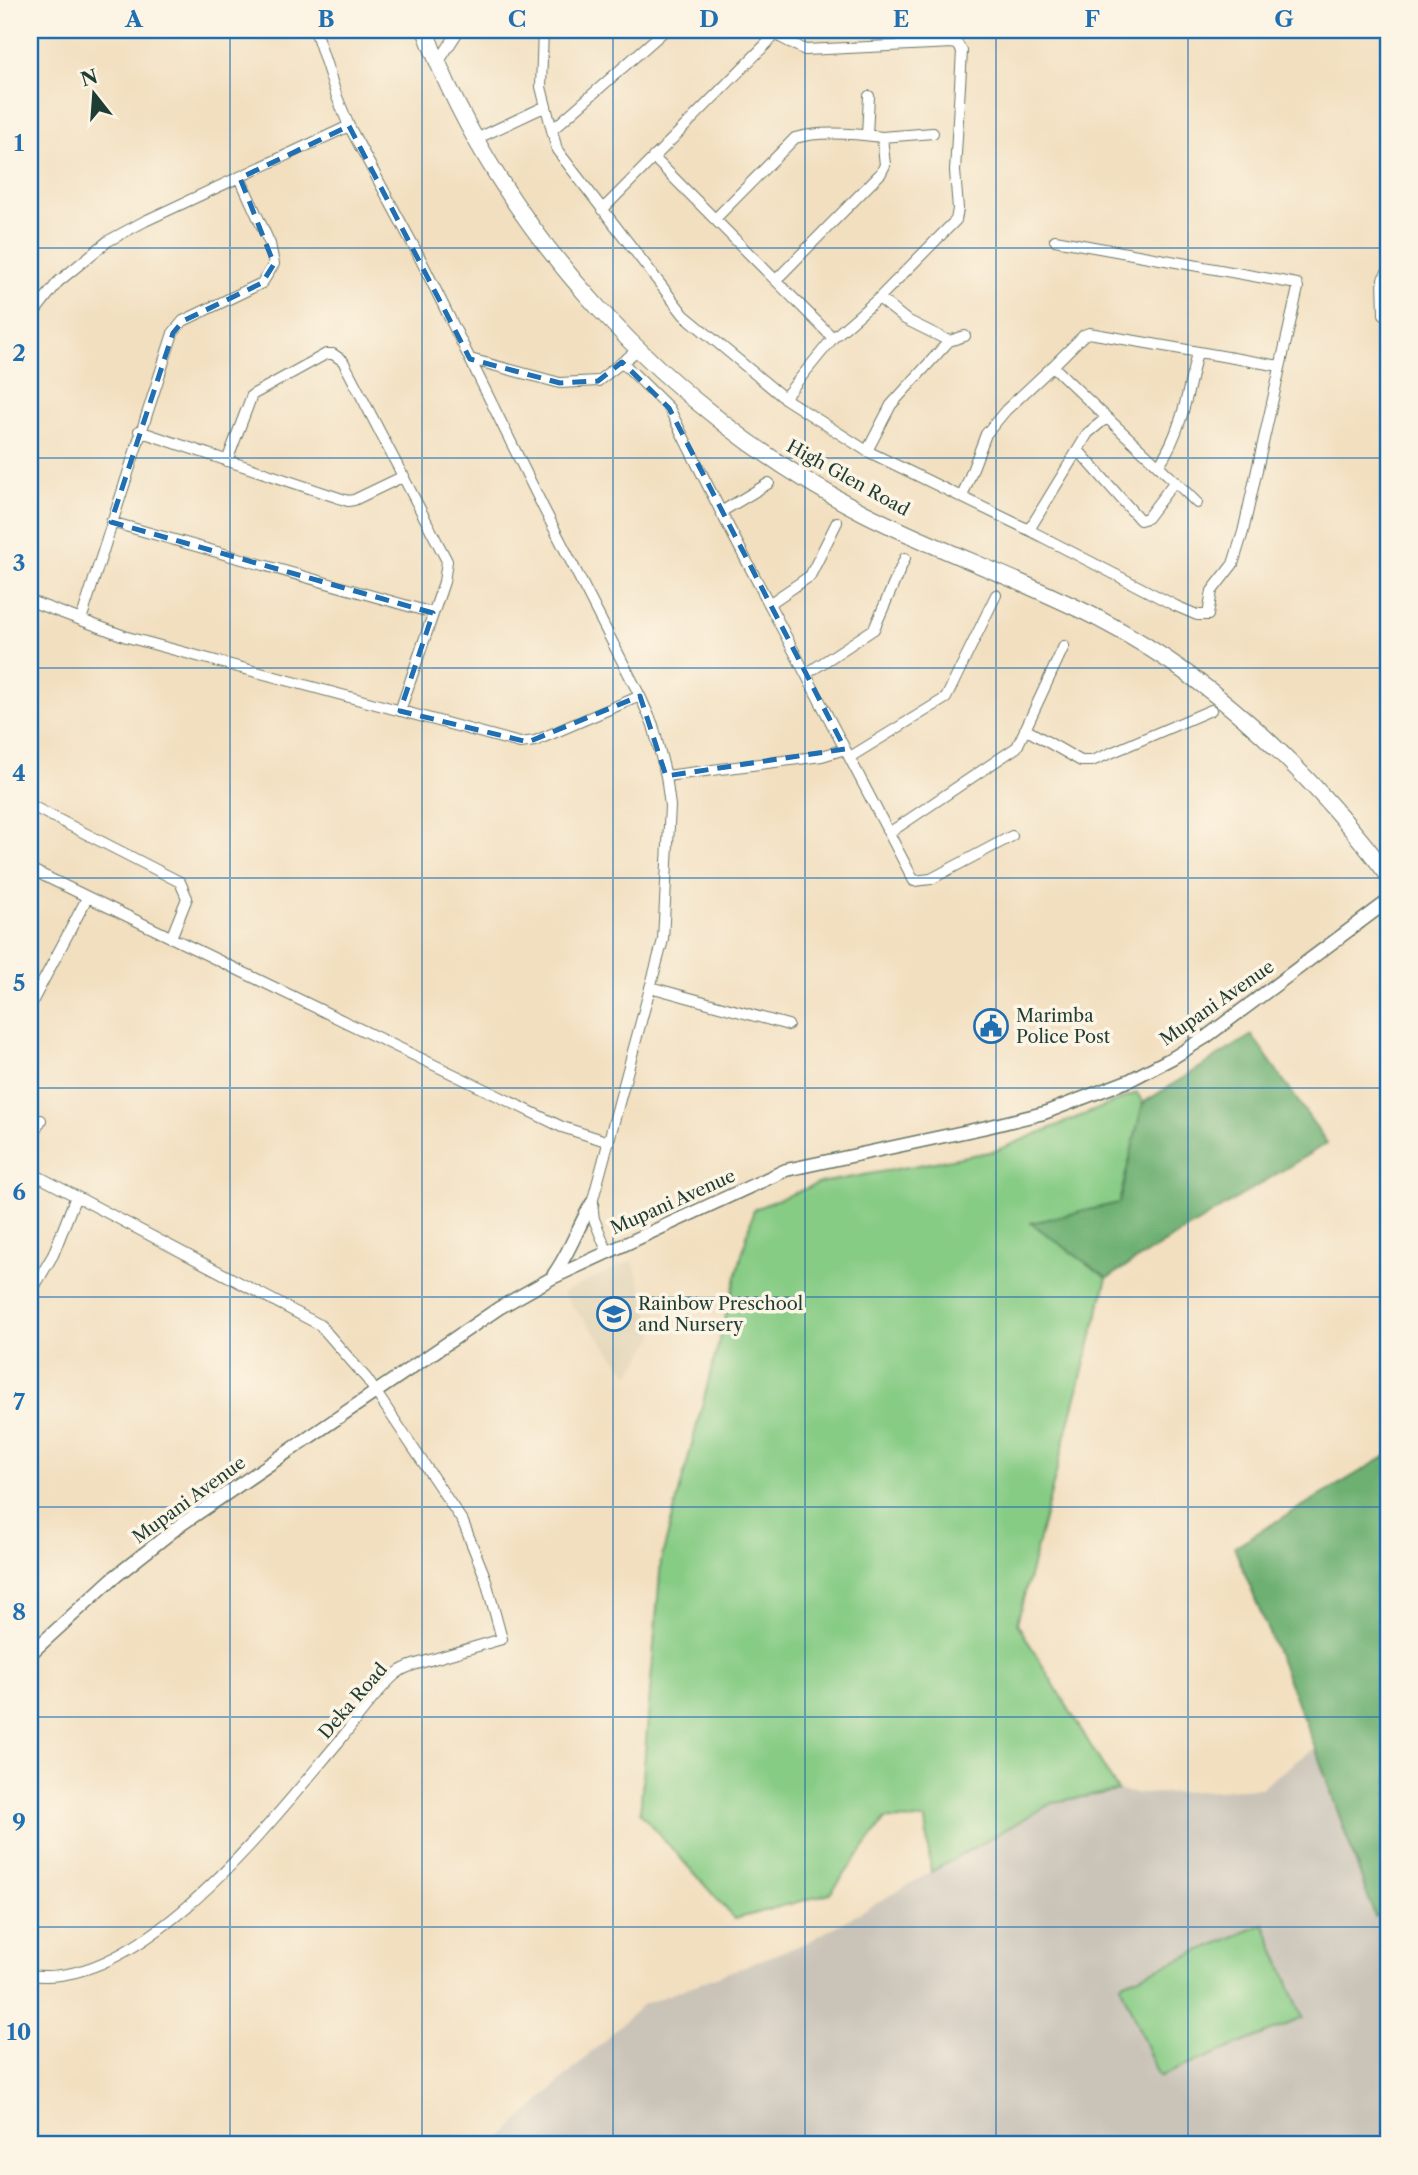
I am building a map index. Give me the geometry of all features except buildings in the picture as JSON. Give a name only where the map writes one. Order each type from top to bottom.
[{"type":"main road","name":"High Glen Road","points":[[425,30],[438,63],[476,139],[511,198],[580,285],[639,349],[690,397],[793,471],[864,513],[1098,619],[1173,663],[1207,688],[1285,756],[1343,819],[1388,875]]},
{"type":"street","points":[[315,30],[349,127],[418,254],[640,696],[653,725],[666,776],[670,806],[663,940],[592,1203],[565,1260],[552,1278]]},
{"type":"street","points":[[438,63],[459,30]]},
{"type":"street","points":[[543,30],[541,87],[557,150],[677,308],[784,398],[867,451],[1177,606],[1197,615],[1208,615],[1212,591],[1233,564],[1243,532],[1298,288],[1296,283],[1055,240]]},
{"type":"street","points":[[603,210],[778,32],[805,50],[958,44],[961,49],[955,172],[958,209],[956,220],[879,298],[833,338],[784,398]]},
{"type":"street","points":[[552,130],[662,33]]},
{"type":"street","points":[[867,135],[869,96]]},
{"type":"street","points":[[476,139],[546,106]]},
{"type":"street","points":[[30,317],[58,282],[108,241],[145,220],[349,127]]},
{"type":"street","points":[[715,219],[795,138],[867,135],[882,137],[933,133]]},
{"type":"street","points":[[776,280],[881,173],[885,164],[882,137]]},
{"type":"street","points":[[653,158],[833,338]]},
{"type":"street","points":[[80,620],[173,333],[183,321],[262,283],[274,264],[270,244],[240,178]]},
{"type":"street","points":[[1388,271],[1383,279],[1384,314],[1388,317]]},
{"type":"street","points":[[879,298],[905,319],[949,341]]},
{"type":"street","points":[[962,497],[986,434],[1006,410],[1084,335],[1089,333],[1280,366]]},
{"type":"street","points":[[867,451],[891,405],[949,341],[965,336]]},
{"type":"street","points":[[470,359],[560,383],[598,381],[639,349]]},
{"type":"street","points":[[1159,465],[1180,422],[1197,352]]},
{"type":"street","points":[[227,461],[252,395],[326,354],[333,354],[347,365],[447,561],[444,582],[400,711]]},
{"type":"street","points":[[622,362],[669,408],[915,881],[922,882],[1012,836]]},
{"type":"street","points":[[1053,366],[1105,419],[1159,465],[1197,503]]},
{"type":"street","points":[[1029,530],[1093,427],[1105,419]]},
{"type":"street","points":[[139,432],[348,500],[354,500],[404,476]]},
{"type":"street","points":[[1078,450],[1143,521],[1175,481]]},
{"type":"street","points":[[721,512],[769,483]]},
{"type":"street","points":[[111,522],[433,613]]},
{"type":"street","points":[[769,604],[810,576],[837,522]]},
{"type":"street","points":[[806,674],[874,629],[905,558]]},
{"type":"street","points":[[666,776],[848,753],[946,698],[996,595]]},
{"type":"street","points":[[30,601],[127,638],[520,743],[535,741],[640,696]]},
{"type":"street","points":[[889,833],[1017,747],[1064,646]]},
{"type":"street","points":[[1025,729],[1081,761],[1092,761],[1211,710]]},
{"type":"street","points":[[30,805],[180,882],[187,898],[171,939]]},
{"type":"street","points":[[30,869],[562,1127],[609,1142]]},
{"type":"street","points":[[30,1006],[87,898]]},
{"type":"street","name":"Mupani Avenue","points":[[30,1654],[112,1579],[179,1526],[499,1308],[552,1278],[786,1170],[1044,1113],[1130,1080],[1206,1037],[1388,901]]},
{"type":"street","points":[[650,987],[788,1025]]},
{"type":"street","points":[[30,1140],[41,1120]]},
{"type":"street","points":[[30,1172],[320,1325],[337,1342],[376,1392]]},
{"type":"street","points":[[30,1294],[53,1255],[76,1196]]},
{"type":"street","points":[[592,1203],[594,1219],[607,1251]]},
{"type":"street","name":"Deka Road","points":[[30,1975],[44,1977],[68,1974],[99,1964],[134,1946],[210,1888],[258,1837],[399,1671],[502,1639],[485,1577],[463,1522],[376,1392]]},
{"type":"highlighted area","points":[[349,126],[470,359],[560,383],[598,381],[622,362],[669,408],[845,749],[666,776],[640,696],[528,742],[400,711],[433,613],[111,522],[173,333],[183,321],[262,283],[274,264],[240,178]]},
{"type":"shaded area","name":"Rainbow Preschool and Nursery","points":[[633,1260],[655,1335],[630,1375],[562,1293]]},
{"type":"shaded area","points":[[1315,1747],[1375,1916],[1388,1909],[1388,2145],[493,2145],[642,2005],[808,1942],[1054,1802],[1118,1791],[1143,1794],[1261,1788]]},
{"type":"green space","points":[[1252,1035],[1327,1143],[1107,1278],[1031,1223],[1119,1203],[1143,1103]]},
{"type":"green space","points":[[1137,1093],[1143,1103],[1119,1203],[1032,1223],[1107,1278],[1017,1623],[1118,1791],[1054,1802],[931,1872],[925,1820],[885,1819],[831,1893],[735,1919],[640,1813],[661,1561],[754,1209],[820,1183],[995,1151]]},
{"type":"green space","points":[[1388,1455],[1388,1909],[1375,1917],[1315,1747],[1234,1547]]},
{"type":"green space","points":[[1264,1924],[1303,2018],[1159,2077],[1120,1984]]},
{"type":"place","name":"Marimba Police Post","points":[[991,1026]]},
{"type":"place","name":"Rainbow Preschool and Nursery","points":[[614,1314]]}]
